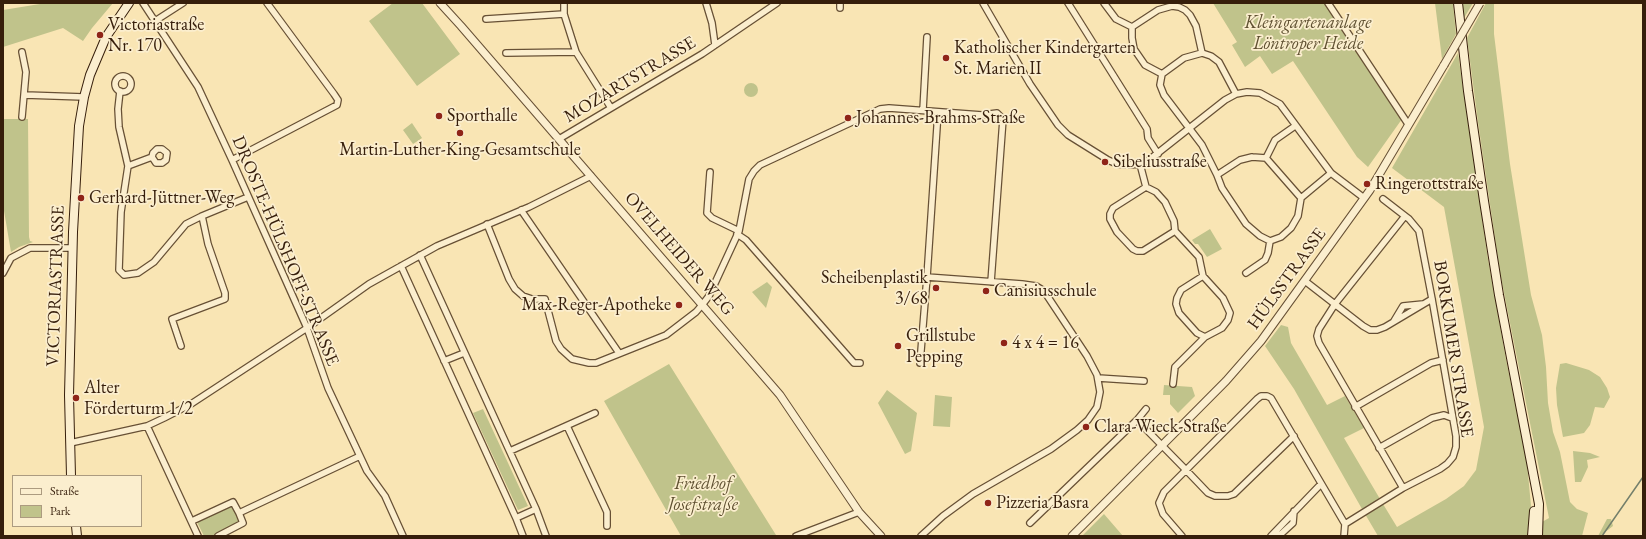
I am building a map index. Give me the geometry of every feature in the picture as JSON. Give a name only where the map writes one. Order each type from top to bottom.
[{"type":"main road","name":"VICTORIASTRASSE","points":[[71,475],[69,395],[73,248],[79,126],[84,97],[90,75],[106,37],[130,3]]},
{"type":"main road","points":[[1458,3],[1468,91],[1499,295],[1539,504],[1538,536]]},
{"type":"main road","points":[[1532,536],[1535,504],[1534,478]]},
{"type":"street","name":"DROSTE-HÜLSHOFF-STRASSE","points":[[143,3],[198,87],[307,328],[328,388],[367,471],[385,496],[403,536]]},
{"type":"street","points":[[155,21],[183,3]]},
{"type":"street","points":[[232,160],[337,105],[338,100],[334,94],[267,3]]},
{"type":"street","name":"OVELHEIDER WEG","points":[[440,3],[780,395],[859,512],[881,536]]},
{"type":"street","points":[[564,3],[564,14],[576,52],[611,108]]},
{"type":"street","name":"MOZARTSTRASSE","points":[[706,3],[712,23],[715,45]]},
{"type":"street","name":"MOZARTSTRASSE","points":[[559,139],[715,45],[777,3]]},
{"type":"street","points":[[983,3],[1030,84],[1058,125],[1068,135],[1112,162],[1129,165],[1140,164],[1149,160],[1225,100],[1236,94],[1247,92],[1260,93],[1280,104],[1331,174],[1364,198]]},
{"type":"street","points":[[1068,3],[1147,129],[1148,138],[1158,154]]},
{"type":"street","points":[[1104,3],[1116,19],[1132,27]]},
{"type":"street","points":[[1328,3],[1408,124]]},
{"type":"street","name":"HÜLSSTRASSE","points":[[1072,536],[1245,361],[1274,325],[1376,181],[1480,3]]},
{"type":"street","points":[[1132,27],[1158,10],[1172,5],[1179,7],[1185,10],[1196,26],[1202,53]]},
{"type":"street","points":[[486,19],[564,14]]},
{"type":"street","points":[[1132,27],[1134,49],[1145,65],[1162,74]]},
{"type":"street","points":[[923,110],[927,37]]},
{"type":"street","points":[[22,52],[26,72],[22,117]]},
{"type":"street","points":[[506,53],[576,52]]},
{"type":"street","points":[[1236,94],[1219,62],[1211,56],[1202,53],[1184,58],[1162,74],[1160,85],[1164,95],[1202,145],[1226,194],[1246,224],[1260,236],[1270,241],[1281,237],[1291,228],[1298,216],[1301,198],[1331,174]]},
{"type":"street","points":[[120,91],[118,109],[119,127],[128,166],[121,212],[119,270],[124,275],[138,273],[154,262],[186,224],[248,197]]},
{"type":"street","points":[[25,95],[84,97]]},
{"type":"street","points":[[487,224],[509,279],[515,289],[522,296],[545,299],[556,341],[565,354],[572,359],[589,363],[603,361],[666,335],[696,312],[709,296],[738,233],[749,179],[754,171],[760,166],[880,109],[889,108],[923,110],[982,115],[997,113],[1002,119],[991,282]]},
{"type":"street","points":[[920,363],[928,277],[938,112]]},
{"type":"street","points":[[1266,158],[1276,140],[1295,126]]},
{"type":"street","points":[[128,166],[152,157]]},
{"type":"street","points":[[1217,175],[1240,160],[1252,157],[1266,158],[1301,198]]},
{"type":"street","points":[[1140,164],[1146,187],[1156,192],[1164,202],[1174,221],[1175,231],[1199,257],[1203,276],[1223,298],[1230,313],[1228,320],[1222,328],[1205,337],[1175,367],[1173,384]]},
{"type":"street","points":[[710,172],[707,213],[712,218],[738,233],[746,240],[854,363],[860,363]]},
{"type":"street","points":[[70,443],[146,426],[192,404],[307,328],[369,284],[437,246],[568,189],[591,176]]},
{"type":"street","points":[[1146,187],[1113,208],[1110,214],[1110,219],[1117,232],[1133,249],[1137,251],[1147,248],[1175,231]]},
{"type":"street","name":"BORKUMER STRASSE","points":[[1345,524],[1403,488],[1440,469],[1453,457],[1456,447],[1456,436],[1443,360],[1418,231],[1415,225],[1383,199]]},
{"type":"street","points":[[521,210],[619,354]]},
{"type":"street","points":[[181,346],[172,318],[225,299],[225,293],[208,244],[202,216]]},
{"type":"street","points":[[1403,488],[1355,407],[1319,343],[1317,336],[1319,329],[1335,304],[1404,216]]},
{"type":"street","points":[[1246,273],[1265,260],[1270,241]]},
{"type":"street","points":[[3,273],[12,258],[30,248],[73,248]]},
{"type":"street","points":[[420,255],[510,451],[536,509],[546,536]]},
{"type":"street","points":[[401,266],[523,536]]},
{"type":"street","points":[[1203,276],[1182,290],[1177,298],[1176,304],[1179,313],[1197,333],[1205,337]]},
{"type":"street","points":[[921,536],[943,516],[973,494],[1052,449],[1077,430],[1088,420],[1097,407],[1100,392],[1098,378],[1077,341],[1044,290],[1036,286],[928,277]]},
{"type":"street","points":[[1305,281],[1370,330],[1377,330],[1392,323],[1432,299]]},
{"type":"street","points":[[1392,323],[1404,306],[1425,303]]},
{"type":"street","points":[[444,361],[464,353]]},
{"type":"street","points":[[1355,407],[1431,363],[1443,360]]},
{"type":"street","points":[[1098,378],[1144,381]]},
{"type":"street","points":[[1182,536],[1160,510],[1159,504],[1164,492],[1261,396],[1271,398],[1294,436],[1345,524],[1344,536]]},
{"type":"street","points":[[1030,523],[1146,409]]},
{"type":"street","points":[[510,451],[595,413]]},
{"type":"street","points":[[1379,448],[1432,418],[1444,415],[1452,418]]},
{"type":"street","points":[[1136,420],[1208,493],[1215,496],[1228,496],[1234,494],[1294,436]]},
{"type":"street","points":[[146,426],[198,536]]},
{"type":"street","points":[[567,426],[607,512],[607,526]]},
{"type":"street","points":[[239,513],[360,456]]},
{"type":"street","points":[[1272,536],[1321,484]]},
{"type":"street","points":[[192,521],[233,502],[243,523],[218,536]]},
{"type":"street","points":[[516,518],[536,509]]},
{"type":"street","points":[[796,536],[859,512]]},
{"type":"green space","points":[[46,3],[113,3],[83,41],[63,28],[3,47],[3,10]]},
{"type":"green space","points":[[393,3],[422,3],[460,54],[417,86],[369,21]]},
{"type":"green space","name":"Kleingartenanlage Löntroper Heide","points":[[1213,3],[1326,3],[1402,119],[1368,167],[1357,157],[1293,61],[1272,74],[1260,56],[1245,67],[1232,45],[1237,42]]},
{"type":"green space","points":[[1435,3],[1453,3],[1456,34],[1442,59]]},
{"type":"green space","points":[[1462,3],[1473,3],[1464,18]]},
{"type":"green space","points":[[1486,3],[1494,3],[1494,34],[1510,164],[1531,295],[1542,335],[1548,403],[1553,432],[1560,452],[1570,502],[1577,509],[1588,513],[1582,536],[1540,536],[1542,522],[1549,518],[1500,273],[1467,38]]},
{"type":"green space","points":[[1458,53],[1488,259],[1527,463],[1531,506],[1527,536],[1378,536],[1365,514],[1383,504],[1397,527],[1446,499],[1464,486],[1476,470],[1484,427],[1444,207],[1392,168]]},
{"type":"green space","points":[[748,83],[754,83],[758,87],[758,93],[754,97],[748,97],[744,93],[744,87]]},
{"type":"green space","points":[[3,119],[28,119],[29,237],[30,241],[33,242],[19,247],[11,252],[3,205]]},
{"type":"green space","points":[[412,123],[422,138],[413,144],[403,130]]},
{"type":"green space","points":[[1210,229],[1222,249],[1207,257],[1198,244],[1195,244],[1192,240]]},
{"type":"green space","points":[[767,282],[772,287],[766,308],[752,292]]},
{"type":"green space","points":[[1281,325],[1288,327],[1291,343],[1327,405],[1345,396],[1364,428],[1344,438],[1380,499],[1362,509],[1294,389],[1265,346]]},
{"type":"green space","points":[[1566,363],[1589,370],[1600,377],[1607,388],[1610,397],[1604,408],[1595,407],[1590,425],[1584,433],[1563,437],[1557,405],[1556,388],[1560,364]]},
{"type":"green space","name":"Friedhof Josefstraße","points":[[669,364],[776,535],[681,536],[604,401]]},
{"type":"green space","points":[[1164,385],[1192,387],[1195,396],[1178,413],[1170,404],[1170,395],[1163,395]]},
{"type":"green space","points":[[887,390],[917,413],[911,451],[905,454],[878,403]]},
{"type":"green space","points":[[935,395],[952,397],[950,427],[933,426]]},
{"type":"green space","points":[[483,409],[528,506],[518,510],[473,413]]},
{"type":"green space","points":[[1573,451],[1590,453],[1600,457],[1587,460],[1588,467],[1581,482],[1575,482]]},
{"type":"green space","points":[[232,505],[240,523],[214,536],[204,536],[197,522]]},
{"type":"green space","points":[[1104,514],[1123,536],[1082,536]]},
{"type":"green space","points":[[1607,519],[1611,519],[1613,526],[1598,536]]},
{"type":"waterway","points":[[1602,536],[1643,477]]},
{"type":"place","name":"Victoriastraße Nr. 170","points":[[100,35]]},
{"type":"place","name":"Katholischer Kindergarten St. Marien II","points":[[946,58]]},
{"type":"place","name":"Sporthalle","points":[[439,116]]},
{"type":"place","name":"Johannes-Brahms-Straße","points":[[848,118]]},
{"type":"place","name":"Martin-Luther-King-Gesamtschule","points":[[460,133]]},
{"type":"place","name":"Sibeliusstraße","points":[[1105,162]]},
{"type":"place","name":"Ringerottstraße","points":[[1367,184]]},
{"type":"place","name":"Gerhard-Jüttner-Weg","points":[[81,198]]},
{"type":"place","name":"Scheibenplastik 3/68","points":[[936,288]]},
{"type":"place","name":"Canisiusschule","points":[[986,291]]},
{"type":"place","name":"Max-Reger-Apotheke","points":[[679,305]]},
{"type":"place","name":"4 x 4 = 16","points":[[1004,343]]},
{"type":"place","name":"Grillstube Pepping","points":[[898,346]]},
{"type":"place","name":"Alter Förderturm 1/2","points":[[76,398]]},
{"type":"place","name":"Clara-Wieck-Straße","points":[[1086,427]]},
{"type":"place","name":"Pizzeria Basra","points":[[988,503]]}]
